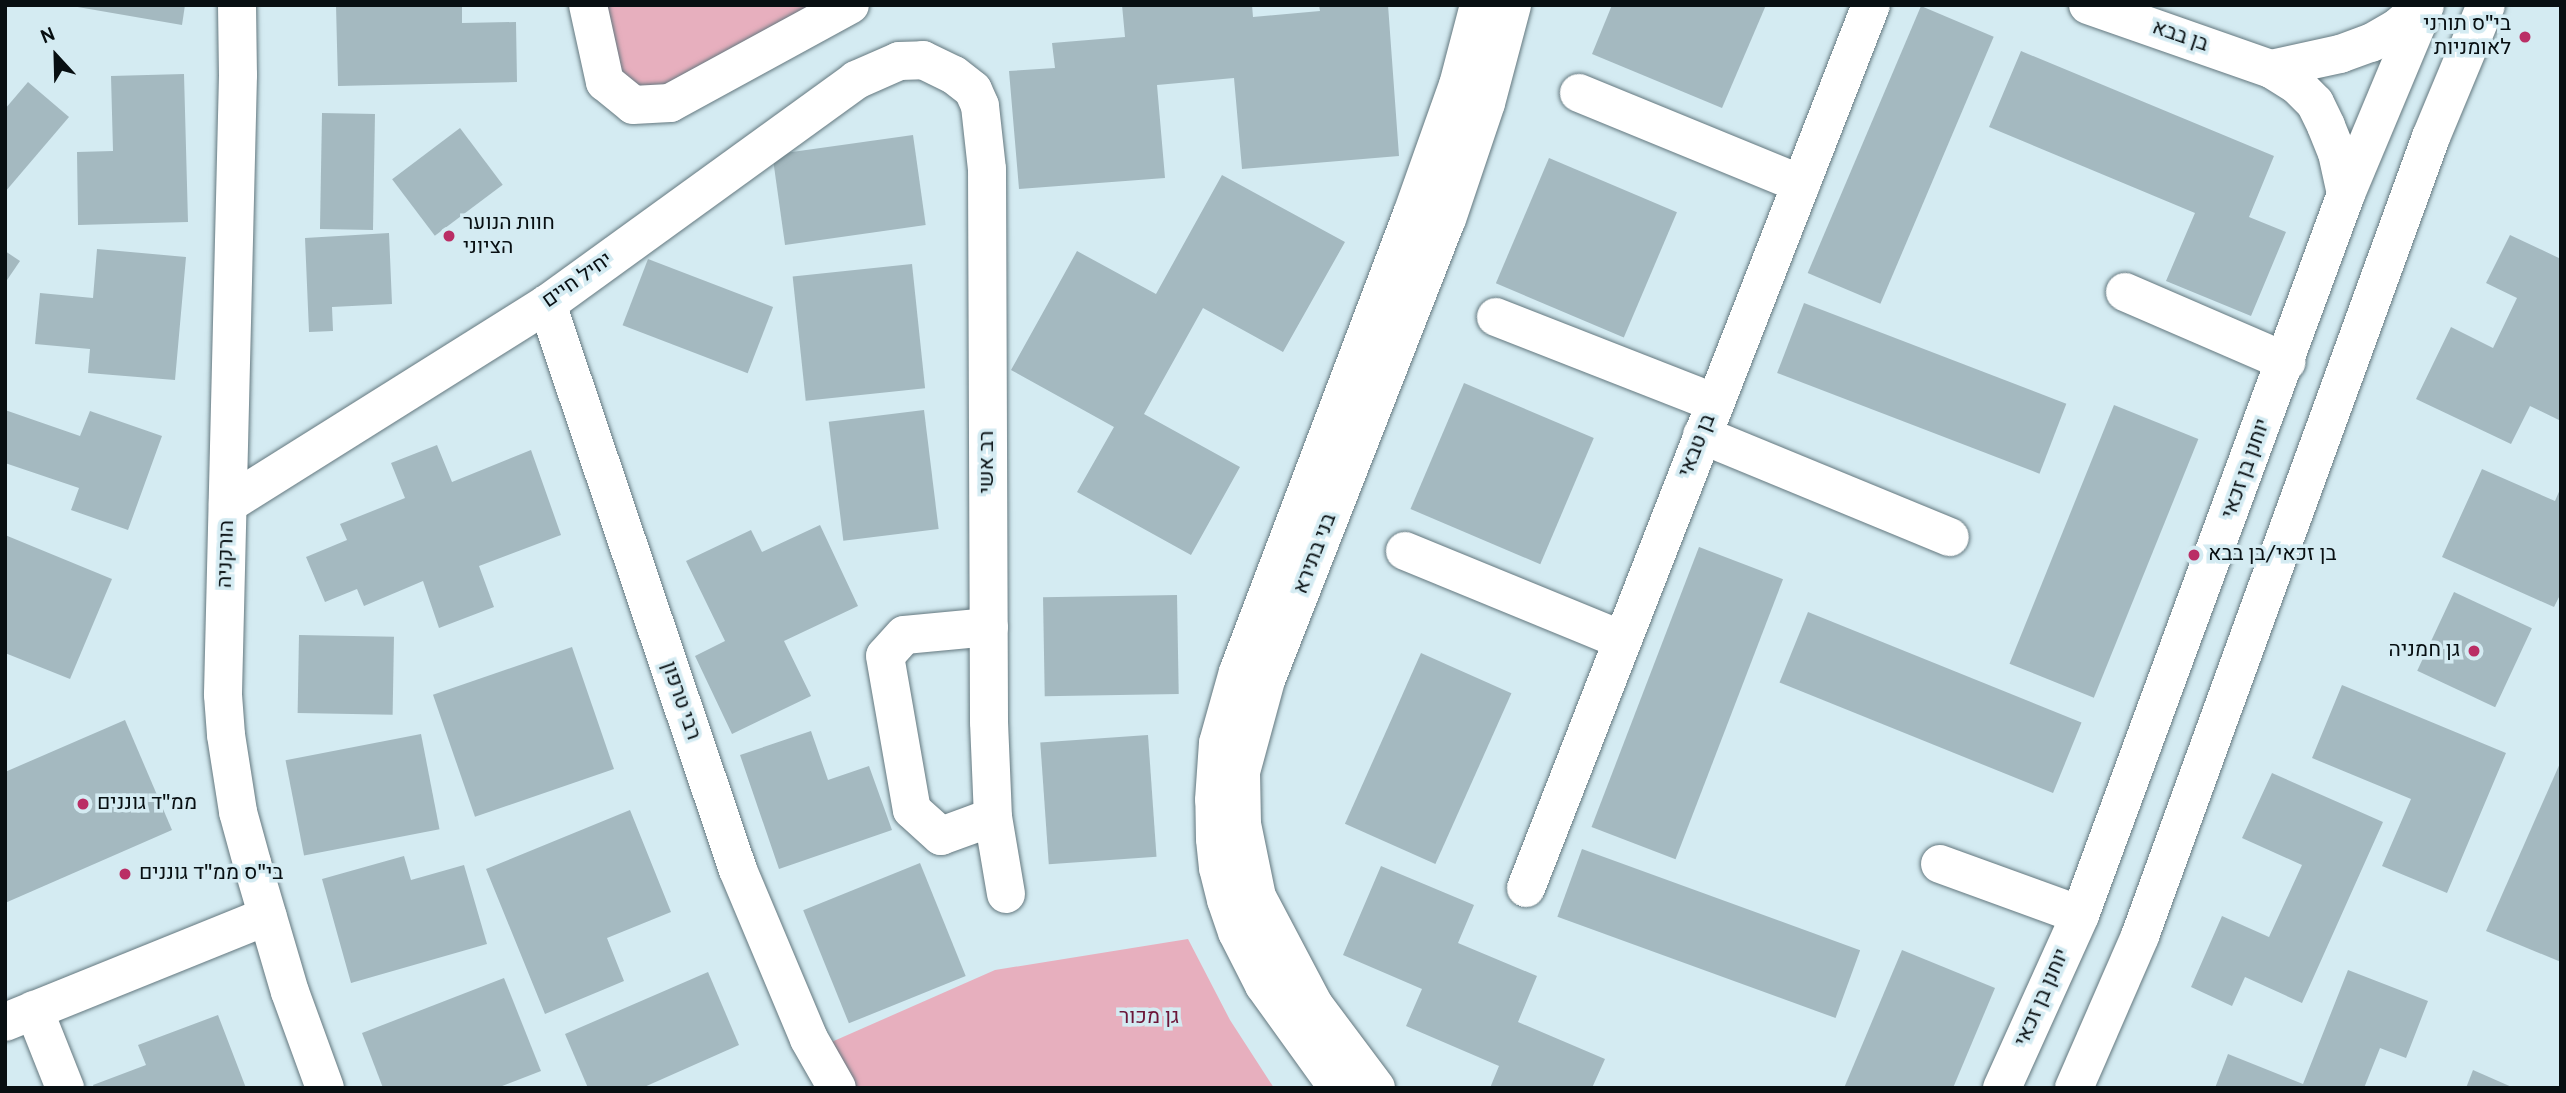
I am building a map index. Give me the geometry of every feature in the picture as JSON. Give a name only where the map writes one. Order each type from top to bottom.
[{"type":"street","name":"הורקניה","points":[[237,5],[238,89],[223,695],[226,735],[238,812],[267,916],[325,1088]]},
{"type":"street","points":[[588,5],[605,82],[633,105],[670,103],[850,5]]},
{"type":"street","name":"בני בתירא","points":[[1338,1088],[1264,985],[1230,911],[1218,868],[1215,839],[1214,800],[1218,743],[1238,672],[1412,214],[1458,85],[1479,5]]},
{"type":"street","name":"בני בתירא","points":[[1376,1088],[1314,1005],[1257,897],[1242,824],[1241,772],[1266,680],[1447,219],[1486,103],[1512,5]]},
{"type":"street","name":"בן טבאי","points":[[1526,888],[1871,5]]},
{"type":"street","name":"בן בבא","points":[[2088,5],[2272,69],[2298,86],[2315,103],[2337,153],[2346,194]]},
{"type":"street","points":[[2272,69],[2371,43],[2397,28],[2424,5]]},
{"type":"street","name":"יוחנן בן זכאי","points":[[2002,1088],[2080,915],[2287,362],[2346,194],[2424,5]]},
{"type":"street","points":[[2074,1088],[2140,936],[2431,137],[2486,5]]},
{"type":"street","name":"יחיל חיים","points":[[228,504],[547,304],[856,80],[899,61],[923,60]]},
{"type":"street","name":"רב אשי","points":[[923,60],[954,75],[973,90],[980,106],[987,169],[989,627],[993,817],[1006,894]]},
{"type":"street","points":[[1578,93],[1801,184]]},
{"type":"street","points":[[2124,292],[2287,362]]},
{"type":"street","name":"רבי טרפון","points":[[547,304],[738,870],[809,1039],[837,1088]]},
{"type":"street","points":[[1496,317],[1950,537]]},
{"type":"street","points":[[1405,551],[1622,640]]},
{"type":"street","points":[[989,627],[904,635],[885,656],[912,810],[941,836],[993,817]]},
{"type":"street","points":[[1940,864],[2080,915]]},
{"type":"street","points":[[65,1088],[20,1016],[267,916]]},
{"type":"green space","points":[[600,5],[816,5],[656,93],[612,74]]},
{"type":"green space","name":"גן מכור","points":[[1188,939],[1230,1020],[1274,1088],[850,1088],[827,1044],[995,970]]},
{"type":"building","points":[[66,5],[185,5],[182,25]]},
{"type":"building","points":[[336,5],[462,5],[462,23],[516,22],[517,82],[338,86]]},
{"type":"building","points":[[1122,5],[1252,5],[1253,17],[1320,11],[1319,5],[1388,5],[1399,156],[1242,169],[1234,78],[1157,85],[1165,178],[1019,189],[1009,71],[1055,68],[1052,43],[1125,37]]},
{"type":"building","points":[[1612,5],[1766,5],[1722,108],[1592,54]]},
{"type":"building","points":[[1921,6],[1994,37],[1880,304],[1808,273]]},
{"type":"building","points":[[2021,51],[2274,156],[2249,217],[2286,232],[2251,316],[2166,281],[2195,213],[1989,127]]},
{"type":"building","points":[[184,74],[188,222],[78,225],[77,152],[113,151],[111,76]]},
{"type":"building","points":[[28,82],[69,117],[5,192],[5,109]]},
{"type":"building","points":[[322,113],[375,114],[373,230],[320,229]]},
{"type":"building","points":[[460,128],[503,185],[435,236],[392,179]]},
{"type":"building","points":[[913,135],[926,225],[785,245],[772,155]]},
{"type":"building","points":[[1549,158],[1677,212],[1624,338],[1496,283]]},
{"type":"building","points":[[1222,175],[1345,242],[1283,352],[1203,308],[1144,414],[1240,467],[1191,555],[1077,492],[1114,427],[1011,370],[1077,251],[1156,294]]},
{"type":"building","points":[[389,233],[392,304],[332,307],[333,331],[309,332],[305,238]]},
{"type":"building","points":[[2510,235],[2561,259],[2561,421],[2530,406],[2511,444],[2416,399],[2451,327],[2493,348],[2517,298],[2486,283]]},
{"type":"building","points":[[97,249],[186,257],[175,380],[88,373],[90,349],[35,344],[40,293],[93,298]]},
{"type":"building","points":[[5,251],[20,261],[5,283]]},
{"type":"building","points":[[648,259],[773,307],[748,373],[623,325]]},
{"type":"building","points":[[912,264],[925,388],[806,401],[793,277]]},
{"type":"building","points":[[1804,303],[2066,404],[2039,474],[1777,373]]},
{"type":"building","points":[[1464,383],[1594,438],[1540,564],[1410,509]]},
{"type":"building","points":[[2114,405],[2198,439],[2094,698],[2009,664]]},
{"type":"building","points":[[5,410],[80,436],[90,411],[162,436],[128,530],[71,510],[79,488],[5,463]]},
{"type":"building","points":[[924,410],[939,529],[843,541],[829,422]]},
{"type":"building","points":[[437,445],[452,482],[531,450],[561,535],[479,566],[494,607],[439,628],[423,581],[364,606],[357,589],[325,602],[306,557],[347,540],[340,524],[405,498],[391,463]]},
{"type":"building","points":[[2482,469],[2555,501],[2561,487],[2561,593],[2554,607],[2442,557]]},
{"type":"building","points":[[820,525],[858,606],[784,641],[811,696],[732,734],[695,656],[725,641],[686,561],[751,530],[762,552]]},
{"type":"building","points":[[5,535],[112,579],[70,679],[5,653]]},
{"type":"building","points":[[1699,547],[1783,579],[1676,859],[1591,827]]},
{"type":"building","name":"גן חמניה","points":[[2454,592],[2532,628],[2495,707],[2417,671]]},
{"type":"building","points":[[1177,595],[1179,694],[1045,696],[1043,597]]},
{"type":"building","points":[[1808,612],[2082,723],[2053,793],[1780,682]]},
{"type":"building","points":[[299,635],[394,637],[393,715],[298,713]]},
{"type":"building","points":[[572,647],[614,769],[475,817],[433,695]]},
{"type":"building","points":[[1421,653],[1511,693],[1435,864],[1345,824]]},
{"type":"building","points":[[2342,685],[2506,753],[2447,893],[2382,866],[2411,799],[2312,758]]},
{"type":"building","name":"ממ\"ד גוננים","points":[[125,720],[172,830],[5,903],[5,772]]},
{"type":"building","points":[[811,731],[828,780],[869,766],[892,830],[779,869],[740,755]]},
{"type":"building","points":[[421,734],[440,829],[304,856],[286,760]]},
{"type":"building","points":[[1148,735],[1157,857],[1049,864],[1040,743]]},
{"type":"building","points":[[2561,761],[2561,962],[2486,931]]},
{"type":"building","points":[[2272,773],[2383,822],[2302,1003],[2245,977],[2232,1006],[2191,987],[2222,916],[2269,937],[2302,865],[2242,838]]},
{"type":"building","points":[[630,810],[671,912],[607,938],[624,981],[545,1014],[486,869]]},
{"type":"building","points":[[1582,849],[1860,950],[1836,1018],[1557,917]]},
{"type":"building","points":[[404,856],[411,880],[464,865],[487,944],[351,983],[322,879]]},
{"type":"building","points":[[920,863],[966,976],[849,1023],[803,910]]},
{"type":"building","points":[[1381,866],[1474,905],[1458,943],[1537,976],[1518,1022],[1605,1059],[1592,1088],[1490,1088],[1499,1066],[1406,1026],[1422,989],[1343,955]]},
{"type":"building","points":[[1902,950],[1995,988],[1953,1088],[1844,1088]]},
{"type":"building","points":[[2348,970],[2428,1001],[2406,1058],[2380,1048],[2364,1088],[2215,1088],[2228,1054],[2303,1084]]},
{"type":"building","points":[[708,972],[739,1045],[642,1088],[588,1088],[565,1034]]},
{"type":"building","points":[[504,978],[541,1071],[497,1088],[383,1088],[362,1033]]},
{"type":"building","points":[[218,1015],[246,1088],[94,1088],[93,1085],[146,1065],[138,1045]]},
{"type":"building","points":[[2473,1070],[2514,1088],[2466,1088]]},
{"type":"place","name":"בי\"ס תורני לאומניות","points":[[2525,37]]},
{"type":"place","name":"חוות הנוער הציוני","points":[[449,236]]},
{"type":"place","name":"בן זכאי/בן בבא","points":[[2194,555]]},
{"type":"place","name":"גן חמניה","points":[[2474,651]]},
{"type":"place","name":"ממ\"ד גוננים","points":[[83,804]]},
{"type":"place","name":"בי\"ס ממ\"ד גוננים","points":[[125,874]]}]
